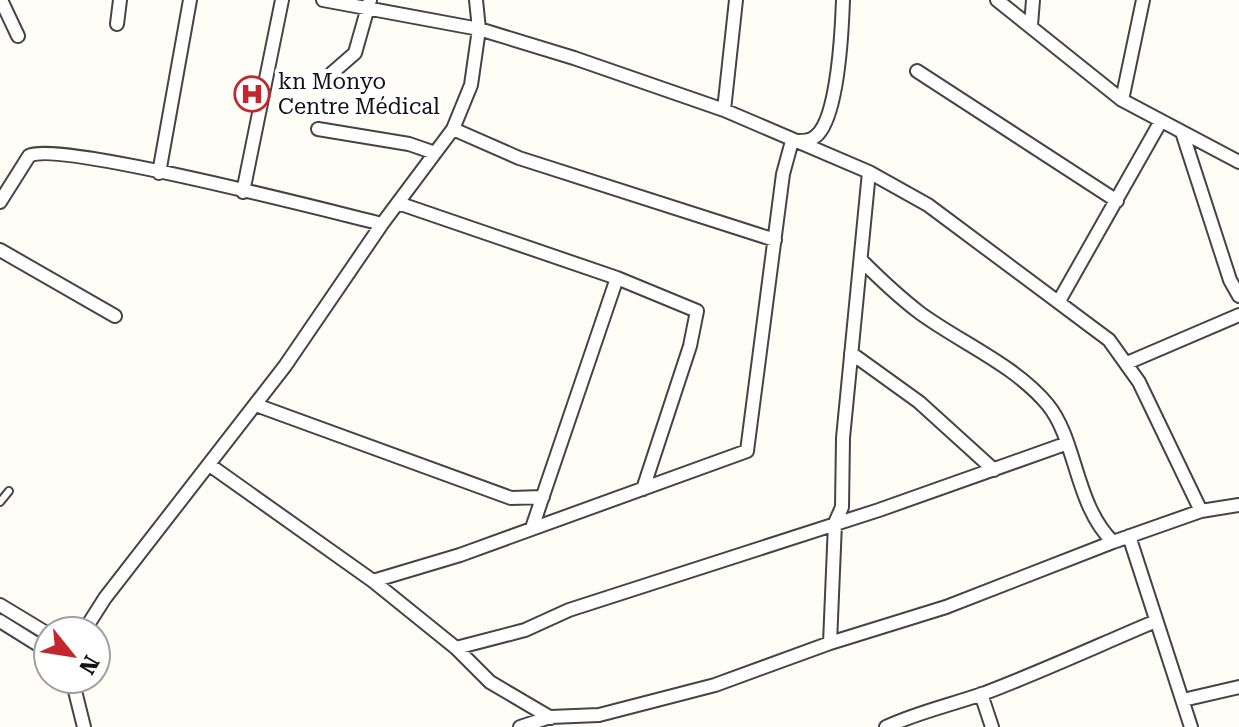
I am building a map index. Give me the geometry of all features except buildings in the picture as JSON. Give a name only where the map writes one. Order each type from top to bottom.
[{"type":"street","points":[[1,0],[18,36]]},
{"type":"street","points":[[117,24],[120,0]]},
{"type":"street","points":[[159,173],[190,0]]},
{"type":"street","points":[[243,192],[282,0]]},
{"type":"street","points":[[323,0],[368,5],[479,29],[724,110],[869,172],[950,219],[1109,340],[1127,363],[1201,511]]},
{"type":"street","points":[[94,615],[211,466],[453,129],[468,97],[479,29],[476,0]]},
{"type":"street","points":[[724,110],[736,0]]},
{"type":"street","points":[[792,141],[808,141],[819,134],[824,123],[838,76],[843,0]]},
{"type":"street","points":[[997,0],[1122,100],[1239,162]]},
{"type":"street","points":[[1031,25],[1033,0]]},
{"type":"street","points":[[1122,100],[1143,0]]},
{"type":"street","points":[[332,73],[355,53],[368,5]]},
{"type":"street","points":[[917,71],[1117,201]]},
{"type":"street","points":[[1059,301],[1161,121]]},
{"type":"street","points":[[318,129],[409,144],[435,153]]},
{"type":"street","points":[[453,129],[519,158],[775,240]]},
{"type":"street","points":[[1183,135],[1230,280],[1239,296]]},
{"type":"street","points":[[373,581],[460,555],[739,456],[749,448],[783,174],[792,141]]},
{"type":"street","points":[[0,202],[21,166],[35,152],[159,173],[382,224]]},
{"type":"street","points":[[830,643],[835,523],[842,507],[851,353],[869,172]]},
{"type":"street","points":[[398,203],[695,308],[699,315],[643,489]]},
{"type":"street","points":[[0,250],[115,316]]},
{"type":"street","points":[[861,260],[920,313],[1023,382],[1048,405],[1061,426],[1077,481],[1113,542]]},
{"type":"street","points":[[532,528],[617,278]]},
{"type":"street","points":[[1127,363],[1239,315]]},
{"type":"street","points":[[851,353],[919,402],[994,470]]},
{"type":"street","points":[[256,405],[511,498],[543,497]]},
{"type":"street","points":[[456,648],[525,630],[582,605],[1065,444]]},
{"type":"street","points":[[211,466],[373,581],[456,648],[490,682],[553,722]]},
{"type":"street","points":[[520,727],[599,715],[715,685],[830,643],[946,607],[1201,511],[1239,505]]},
{"type":"street","points":[[1129,536],[1183,700],[1188,726]]},
{"type":"street","points":[[0,605],[32,624]]},
{"type":"street","points":[[0,621],[32,641]]},
{"type":"street","points":[[886,727],[981,694],[1156,621]]},
{"type":"street","points":[[1183,700],[1239,687]]},
{"type":"street","points":[[981,694],[992,727]]},
{"type":"street","points":[[76,695],[84,727]]},
{"type":"lane","points":[[0,502],[9,491]]},
{"type":"place","name":"kn Monyo Centre Médical","points":[[252,94]]}]
